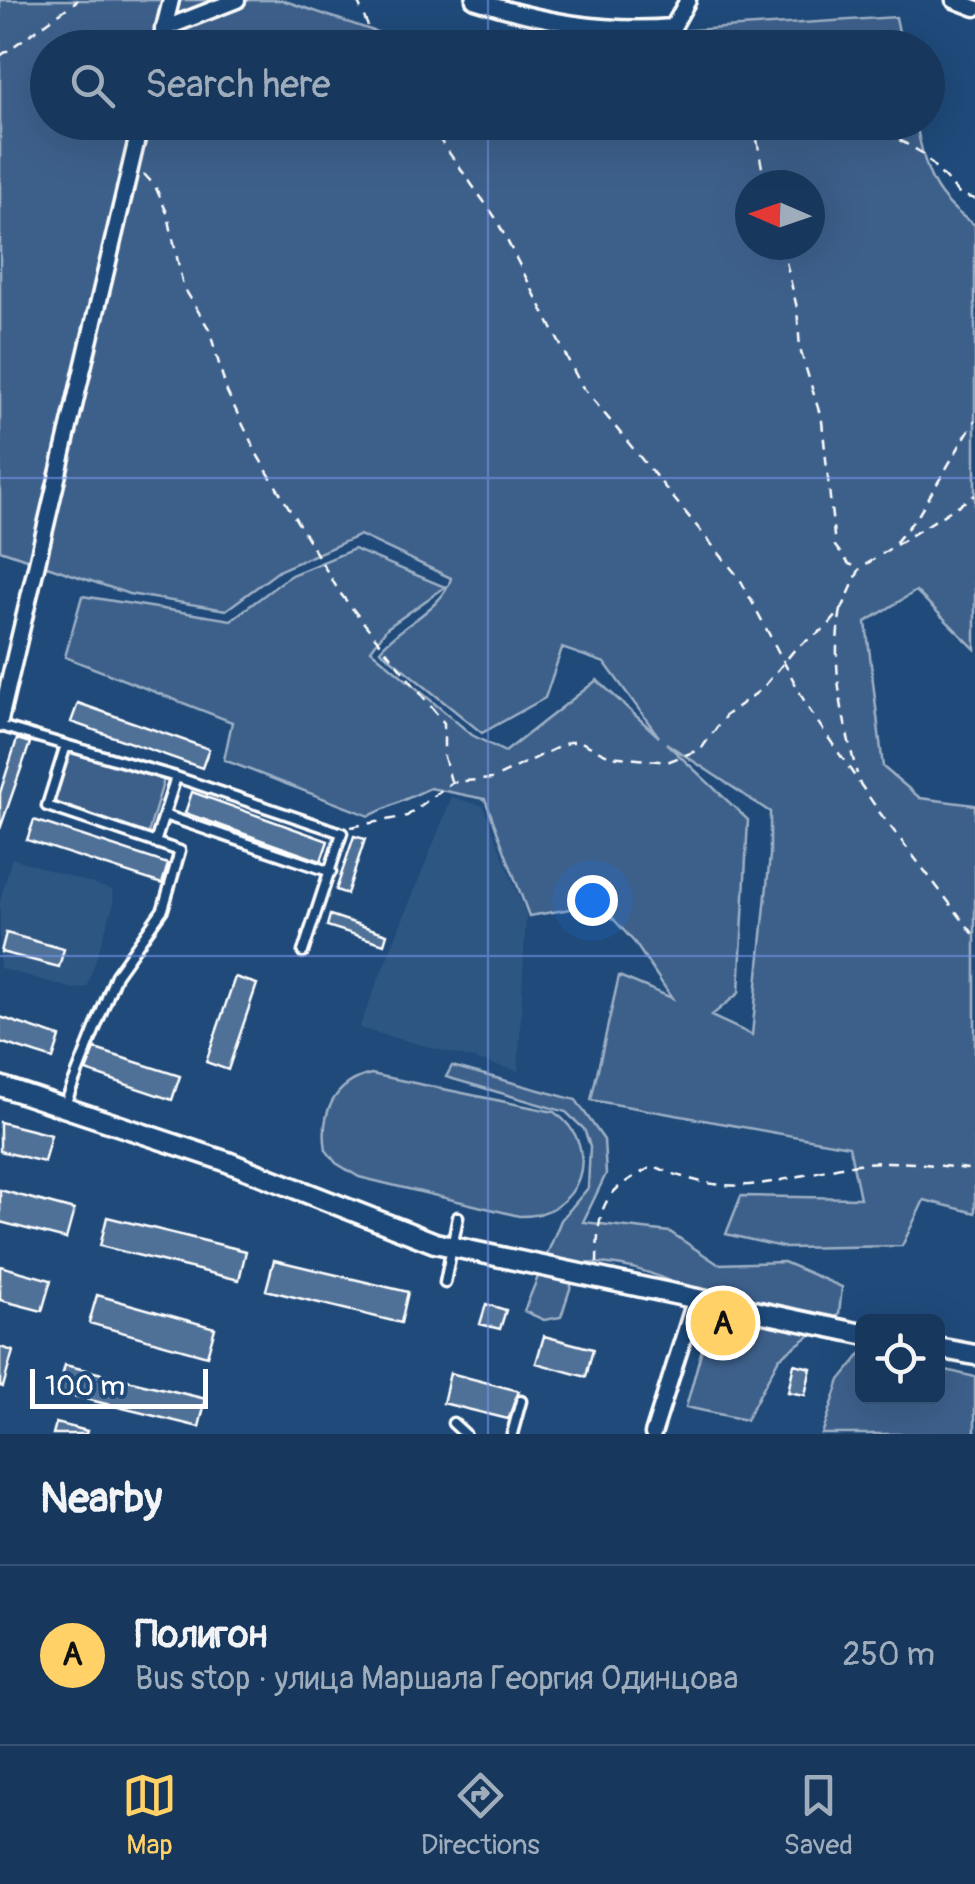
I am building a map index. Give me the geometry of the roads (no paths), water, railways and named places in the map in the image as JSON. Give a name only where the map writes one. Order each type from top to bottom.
[{"type":"street","points":[[163,29],[171,0]]},
{"type":"street","points":[[163,29],[237,0]]},
{"type":"street","points":[[474,0],[532,19],[624,30]]},
{"type":"street","points":[[642,30],[674,27],[688,0]]},
{"type":"street","points":[[954,0],[975,8]]},
{"type":"street","points":[[0,723],[3,688],[137,140]]},
{"type":"street","points":[[0,1086],[225,1161],[451,1248],[855,1333]]},
{"type":"street","points":[[653,1434],[695,1301]]},
{"type":"street","points":[[945,1350],[975,1356]]},
{"type":"lane","points":[[0,723],[342,833],[303,952]]},
{"type":"lane","points":[[64,1107],[116,976],[157,923],[180,851],[47,806],[66,745]]},
{"type":"lane","points":[[155,843],[176,777]]},
{"type":"lane","points":[[164,815],[331,872]]},
{"type":"lane","points":[[444,1283],[458,1217]]},
{"type":"lane","points":[[512,1434],[521,1402]]},
{"type":"lane","points":[[453,1423],[464,1434]]},
{"type":"place","name":"Полигон","points":[[723,1323]]}]
